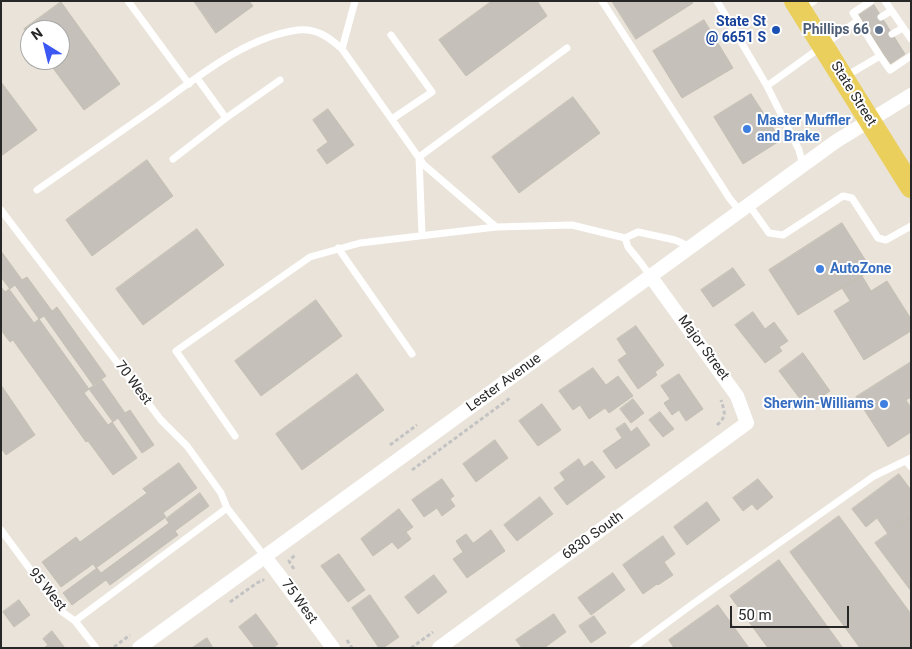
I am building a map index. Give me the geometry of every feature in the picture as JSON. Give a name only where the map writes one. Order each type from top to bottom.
[{"type":"main road","name":"State Street","points":[[803,4],[822,45],[911,187]]},
{"type":"street","name":"Lester Avenue","points":[[140,648],[835,142],[911,95]]},
{"type":"street","name":"Major Street","points":[[651,277],[737,396],[747,423]]},
{"type":"street","name":"6830 South","points":[[439,648],[747,423]]},
{"type":"street","name":"75 West","points":[[265,557],[333,648]]},
{"type":"lane","points":[[128,1],[189,84]]},
{"type":"lane","points":[[342,48],[355,1]]},
{"type":"lane","points":[[602,1],[730,199],[744,208],[769,233],[783,235],[843,196],[852,198],[878,238],[886,240],[911,226]]},
{"type":"lane","points":[[718,1],[767,86],[799,150],[803,166]]},
{"type":"lane","points":[[871,1],[852,13],[864,28],[890,70],[911,56]]},
{"type":"lane","points":[[884,1],[911,39]]},
{"type":"lane","points":[[881,17],[891,10]]},
{"type":"lane","points":[[767,86],[857,21]]},
{"type":"lane","points":[[892,34],[903,28]]},
{"type":"lane","points":[[37,190],[219,62],[263,39],[299,30],[316,31],[330,38],[342,48],[424,165],[496,227]]},
{"type":"lane","points":[[391,35],[432,92],[392,119]]},
{"type":"lane","points":[[419,157],[567,48]]},
{"type":"lane","points":[[843,78],[880,56]]},
{"type":"lane","points":[[197,78],[226,118]]},
{"type":"lane","points":[[172,159],[280,80]]},
{"type":"lane","points":[[419,157],[422,235]]},
{"type":"lane","name":"70 West","points":[[1,210],[162,420],[187,446],[220,493],[227,508],[265,557]]},
{"type":"lane","points":[[235,436],[176,352],[310,256],[360,243],[422,235],[496,227],[572,225],[625,238],[638,232],[675,240],[691,246]]},
{"type":"lane","points":[[625,238],[628,247],[651,277]]},
{"type":"lane","points":[[338,248],[412,354]]},
{"type":"lane","points":[[634,648],[694,603],[874,476],[908,459],[911,468]]},
{"type":"lane","points":[[75,621],[227,508]]},
{"type":"lane","name":"95 West","points":[[1,530],[61,612],[75,621],[96,648]]},
{"type":"path","points":[[406,474],[517,394]]},
{"type":"path","points":[[714,428],[724,419],[725,412],[721,399]]},
{"type":"path","points":[[289,561],[302,549]]},
{"type":"path","points":[[225,606],[263,580],[269,588]]},
{"type":"path","points":[[411,648],[434,631]]},
{"type":"building","points":[[194,1],[249,1],[253,6],[216,33]]},
{"type":"building","points":[[492,1],[537,1],[547,16],[466,76],[439,40]]},
{"type":"building","points":[[612,1],[691,1],[693,3],[636,39]]},
{"type":"building","points":[[61,2],[120,84],[84,110],[54,70],[70,70],[70,20],[36,20]]},
{"type":"building","name":"Phillips 66","points":[[874,5],[905,54],[890,64],[859,15]]},
{"type":"building","points":[[704,20],[733,68],[682,98],[653,51]]},
{"type":"building","points":[[1,82],[37,130],[1,156]]},
{"type":"building","name":"Master Muffler and Brake","points":[[751,94],[781,140],[743,164],[714,117]]},
{"type":"building","points":[[573,97],[600,133],[519,193],[492,157]]},
{"type":"building","points":[[328,109],[354,145],[327,164],[317,150],[328,142],[313,120]]},
{"type":"building","points":[[147,160],[173,196],[92,256],[66,220]]},
{"type":"building","name":"AutoZone","points":[[842,223],[871,269],[798,315],[769,270]]},
{"type":"building","points":[[197,229],[224,265],[143,325],[116,289]]},
{"type":"building","points":[[1,251],[22,280],[27,277],[52,311],[57,307],[106,376],[93,385],[44,316],[39,319],[15,285],[10,289],[1,277]]},
{"type":"building","points":[[733,268],[745,285],[713,307],[701,290]]},
{"type":"building","points":[[862,276],[871,291],[887,281],[911,319],[911,331],[864,360],[834,311],[850,301],[842,288]]},
{"type":"building","points":[[1,287],[5,292],[9,289],[34,323],[39,319],[89,389],[84,393],[108,425],[112,422],[137,458],[113,475],[88,441],[86,442],[13,340],[10,342],[1,330]]},
{"type":"building","points":[[316,300],[342,336],[261,396],[235,361]]},
{"type":"building","points":[[753,312],[765,329],[774,322],[788,341],[779,347],[782,351],[765,363],[735,325]]},
{"type":"building","points":[[636,326],[664,365],[655,372],[657,375],[638,389],[618,360],[627,354],[617,339]]},
{"type":"building","points":[[803,353],[830,391],[807,408],[779,371]]},
{"type":"building","name":"Sherwin-Williams","points":[[911,362],[911,397],[906,400],[911,408],[911,432],[888,447],[856,397]]},
{"type":"building","points":[[593,368],[606,385],[618,376],[633,396],[609,413],[605,408],[589,419],[580,405],[573,410],[559,391]]},
{"type":"building","points":[[357,374],[384,410],[302,470],[276,434]]},
{"type":"building","points":[[679,374],[703,409],[686,421],[679,410],[672,415],[664,403],[670,399],[661,386]]},
{"type":"building","points":[[102,380],[125,413],[130,410],[154,445],[142,453],[118,418],[113,422],[89,389]]},
{"type":"building","points":[[1,385],[35,435],[6,455],[1,448]]},
{"type":"building","points":[[633,399],[644,413],[631,423],[620,409]]},
{"type":"building","points":[[542,404],[561,430],[538,446],[519,421]]},
{"type":"building","points":[[660,412],[674,429],[663,437],[649,420]]},
{"type":"building","points":[[625,423],[631,432],[637,427],[650,445],[616,469],[603,451],[622,438],[616,429]]},
{"type":"building","points":[[495,440],[508,458],[476,482],[463,464]]},
{"type":"building","points":[[579,459],[584,467],[592,461],[605,477],[567,505],[554,488],[565,480],[560,473]]},
{"type":"building","points":[[179,463],[197,488],[163,513],[166,517],[96,568],[93,564],[61,587],[42,562],[76,537],[80,542],[147,493],[143,489]]},
{"type":"building","points":[[899,474],[911,490],[911,517],[888,534],[877,518],[866,527],[852,509]]},
{"type":"building","points":[[442,479],[454,496],[450,499],[455,506],[442,516],[437,508],[424,517],[412,500]]},
{"type":"building","points":[[758,479],[773,497],[757,510],[752,504],[743,511],[733,498]]},
{"type":"building","points":[[200,493],[209,506],[175,531],[178,535],[110,585],[106,580],[72,605],[63,593],[97,568],[101,573],[169,523],[166,519]]},
{"type":"building","points":[[540,497],[553,514],[517,541],[504,525]]},
{"type":"building","points":[[707,502],[720,520],[687,545],[674,527]]},
{"type":"building","points":[[399,509],[413,527],[406,532],[411,539],[398,549],[392,542],[373,556],[361,539]]},
{"type":"building","points":[[839,516],[911,614],[911,648],[860,648],[790,552]]},
{"type":"building","points":[[911,517],[911,591],[875,543]]},
{"type":"building","points":[[491,530],[505,551],[467,578],[453,559],[463,552],[456,541],[466,534],[473,543]]},
{"type":"building","points":[[663,536],[675,554],[664,562],[673,575],[643,594],[623,565]]},
{"type":"building","points":[[339,554],[365,590],[348,602],[321,566]]},
{"type":"building","points":[[779,560],[843,648],[768,648],[730,596]]},
{"type":"building","points":[[613,573],[625,590],[591,615],[578,598]]},
{"type":"building","points":[[434,575],[447,592],[418,614],[405,597]]},
{"type":"building","points":[[370,595],[399,637],[383,648],[379,648],[352,608]]},
{"type":"building","points":[[19,600],[30,615],[14,627],[3,612]]},
{"type":"building","points":[[718,605],[749,648],[674,648],[669,640]]},
{"type":"building","points":[[256,614],[278,644],[273,648],[255,648],[239,627]]},
{"type":"building","points":[[554,614],[566,632],[544,648],[522,648],[516,640]]},
{"type":"building","points":[[594,616],[606,633],[591,643],[579,626]]},
{"type":"building","points":[[52,631],[65,648],[44,648],[48,645],[43,639]]},
{"type":"building","points":[[207,638],[213,648],[192,648]]},
{"type":"place","name":"State St @ 6651 S","points":[[776,30]]},
{"type":"place","name":"Phillips 66","points":[[879,30]]},
{"type":"place","name":"Master Muffler and Brake","points":[[747,129]]},
{"type":"place","name":"AutoZone","points":[[820,269]]},
{"type":"place","name":"Sherwin-Williams","points":[[884,404]]}]
